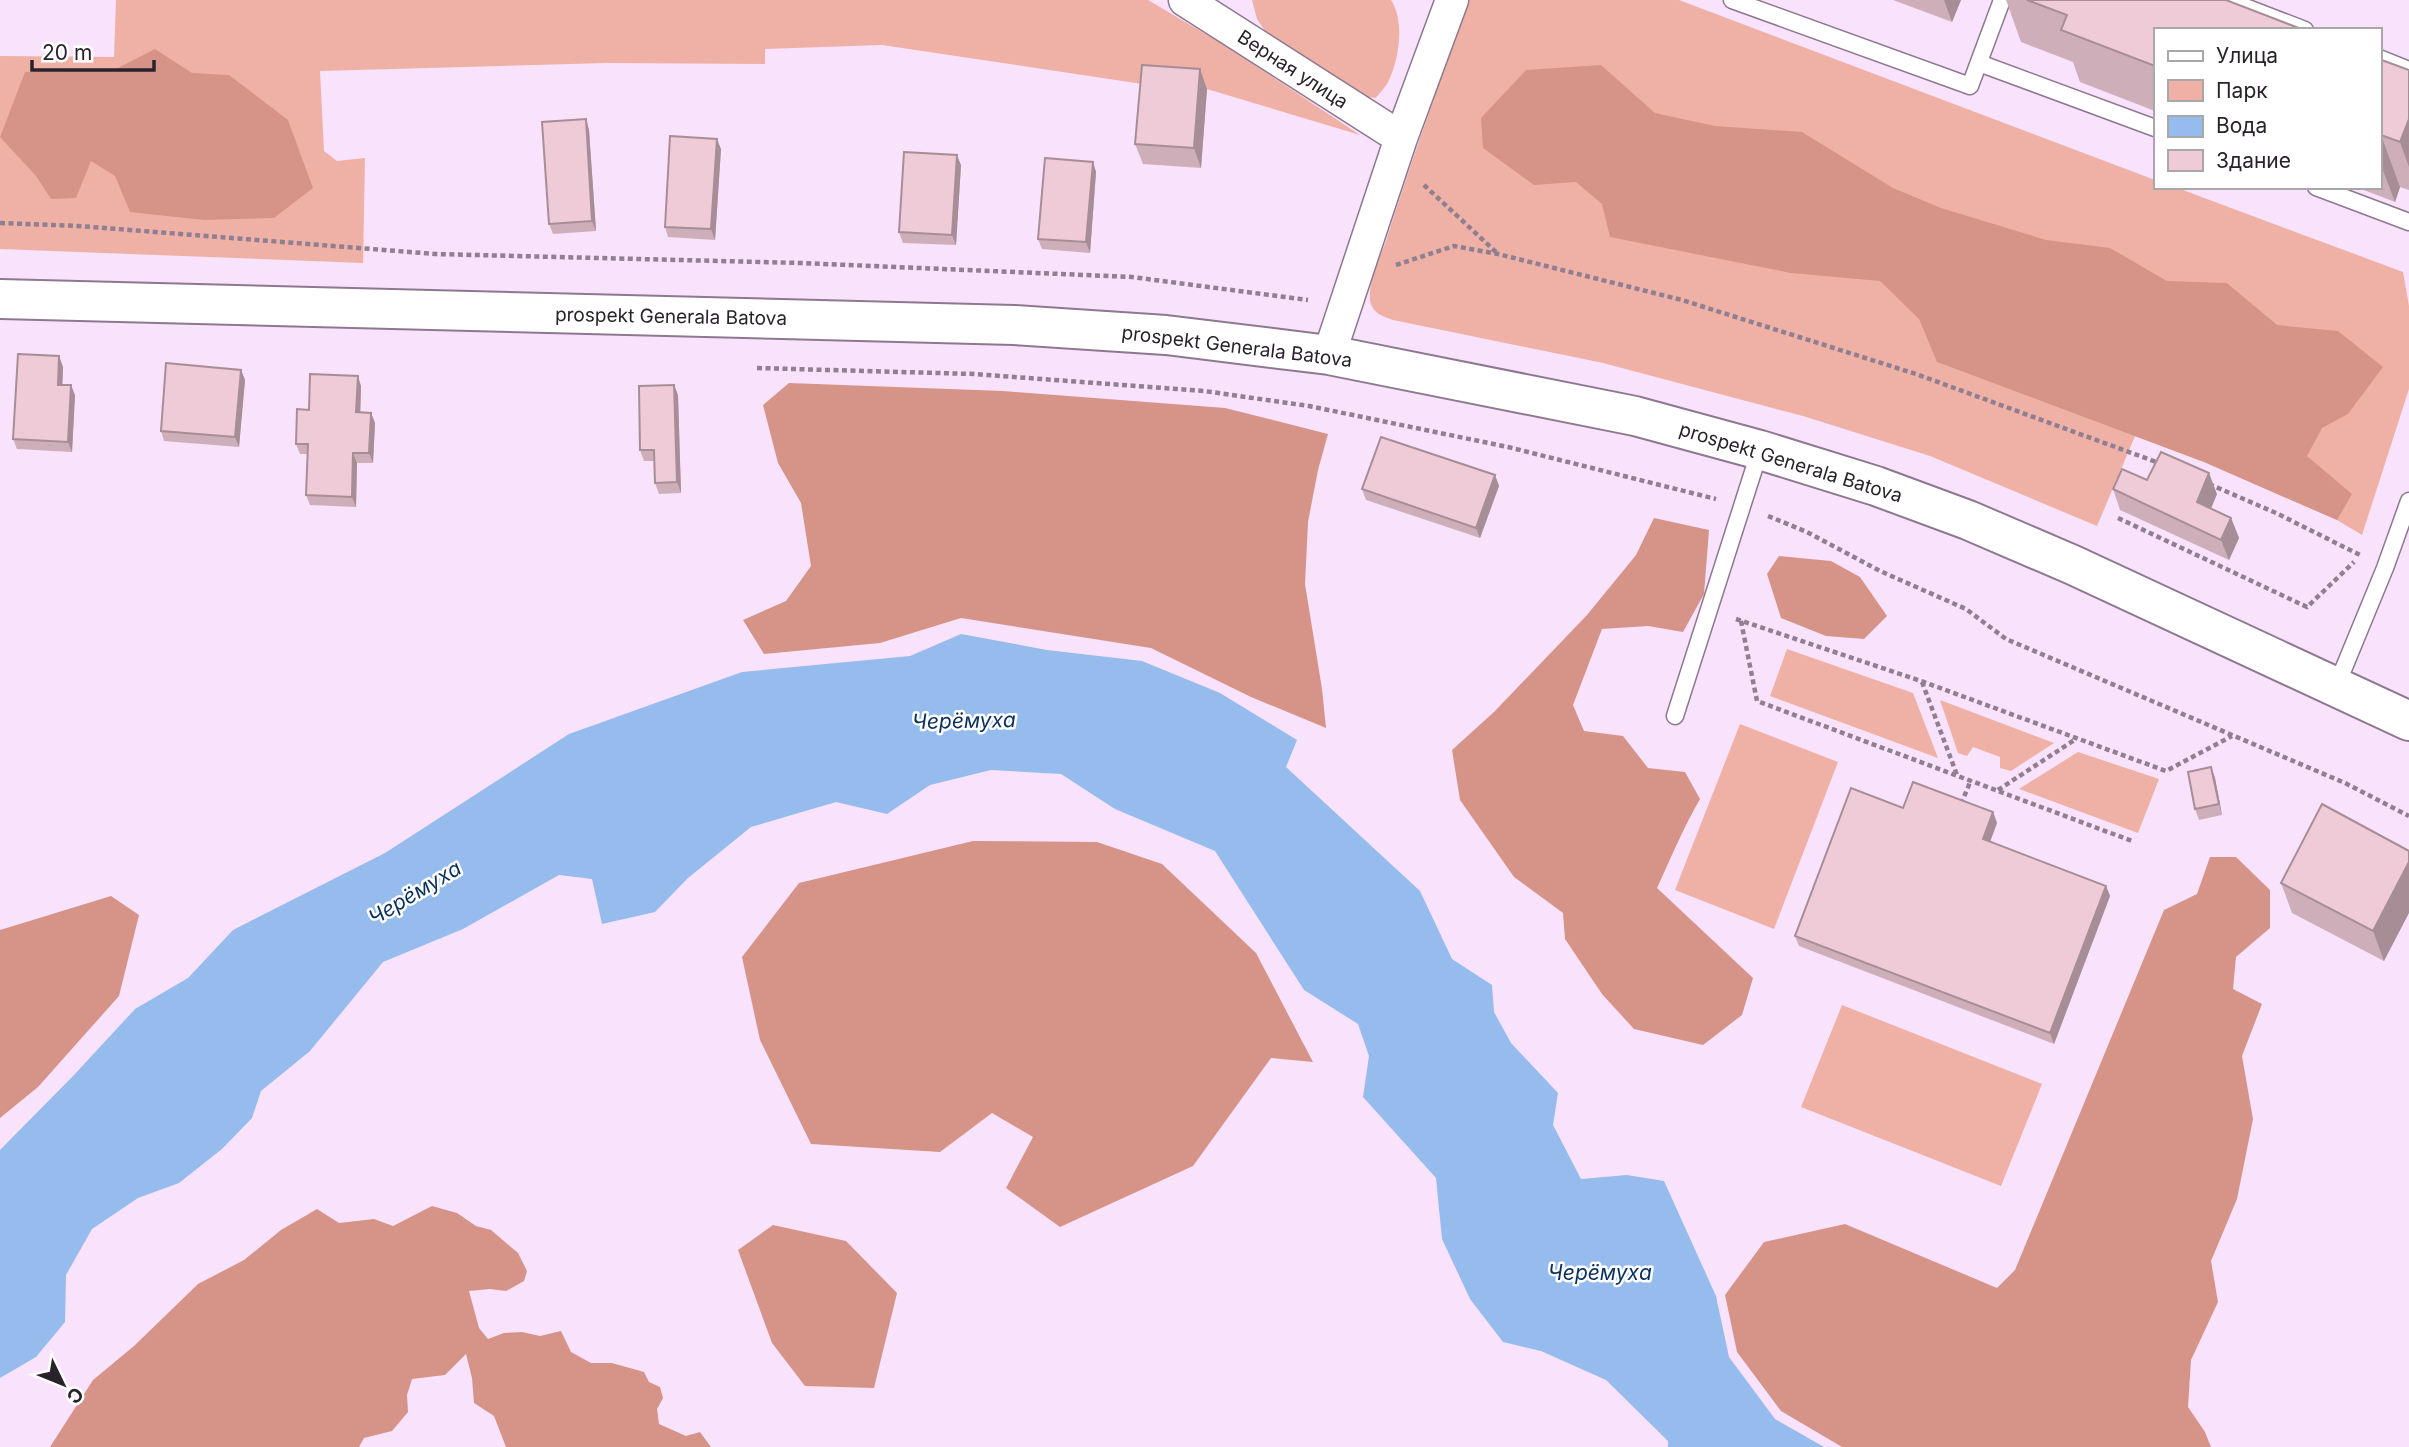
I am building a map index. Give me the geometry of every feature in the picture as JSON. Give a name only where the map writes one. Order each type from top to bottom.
[{"type":"main road","name":"prospekt Generala Batova","points":[[0,299],[1014,324],[1166,335],[1329,355],[1635,416],[1877,486],[1968,520],[2073,565],[2409,720]]},
{"type":"street","name":"Верная улица","points":[[1185,0],[1401,138]]},
{"type":"street","points":[[1329,355],[1401,138],[1452,0]]},
{"type":"lane","points":[[1732,0],[1970,86],[2002,0]]},
{"type":"lane","points":[[2227,0],[2300,28]]},
{"type":"lane","points":[[2381,59],[2409,70]]},
{"type":"lane","points":[[1979,63],[2154,128]]},
{"type":"lane","points":[[2321,189],[2409,222]]},
{"type":"lane","points":[[1675,716],[1760,450]]},
{"type":"lane","points":[[2336,687],[2385,568],[2409,501]]},
{"type":"path","points":[[1401,138],[1412,175],[1497,254]]},
{"type":"path","points":[[757,368],[974,374],[1204,391],[1309,406],[1508,447],[1742,505],[1807,532],[1880,571],[1966,609],[2006,639],[2345,783],[2409,816]]},
{"type":"path","points":[[2118,518],[2307,607],[2360,555],[2385,568]]},
{"type":"path","points":[[1728,551],[1757,701],[2132,841]]},
{"type":"path","points":[[1709,610],[1922,681],[2166,771],[2232,736]]},
{"type":"path","points":[[1922,681],[1957,775]]},
{"type":"path","points":[[1997,790],[2077,739]]},
{"type":"path","points":[[1960,808],[1971,780]]},
{"type":"green space","points":[[116,0],[1148,0],[1226,46],[1360,135],[1207,89],[1149,85],[882,45],[765,49],[765,64],[606,63],[320,71],[324,151],[337,161],[365,158],[363,263],[0,249],[0,56],[114,57]]},
{"type":"green space","points":[[1252,0],[1391,0],[1398,18],[1399,40],[1393,71],[1386,85],[1376,98],[1361,96],[1265,31],[1257,19]]},
{"type":"green space","points":[[1469,0],[1679,0],[2154,180],[2154,189],[2180,189],[2403,272],[2409,306],[2409,389],[2362,535],[2337,520],[2204,462],[2135,436],[2097,526],[1930,456],[1803,416],[1603,363],[1393,320],[1373,308],[1370,293]]},
{"type":"green space","points":[[1787,649],[1913,693],[1938,758],[1770,696]]},
{"type":"green space","points":[[1940,700],[2054,743],[2011,771],[2000,768],[2000,757],[1973,747],[1967,756],[1958,753]]},
{"type":"green space","points":[[1740,724],[1838,762],[1774,929],[1675,890]]},
{"type":"green space","points":[[2078,752],[2159,779],[2138,833],[2019,789]]},
{"type":"green space","points":[[1842,1005],[2042,1084],[2001,1186],[1801,1107]]},
{"type":"shaded area","points":[[155,49],[192,73],[229,75],[288,120],[313,188],[274,218],[204,220],[130,212],[115,176],[91,161],[76,198],[51,199],[36,176],[0,137],[25,72],[114,70]]},
{"type":"shaded area","points":[[1601,65],[1655,113],[1715,126],[1802,132],[1893,188],[1941,208],[2046,240],[2110,248],[2167,281],[2227,283],[2277,325],[2338,331],[2383,367],[2348,414],[2322,428],[2307,456],[2352,494],[2337,520],[2204,462],[1937,362],[1919,319],[1880,281],[1791,273],[1610,237],[1602,204],[1576,182],[1534,185],[1483,148],[1481,118],[1526,70]]},
{"type":"shaded area","points":[[789,383],[1003,391],[1225,408],[1328,434],[1308,522],[1305,584],[1326,728],[1251,697],[1151,648],[961,618],[880,643],[764,654],[743,620],[786,601],[811,566],[801,503],[778,463],[763,405]]},
{"type":"shaded area","points":[[1654,518],[1709,530],[1704,594],[1683,632],[1648,626],[1602,629],[1573,705],[1584,731],[1623,736],[1648,768],[1685,772],[1700,799],[1657,888],[1753,978],[1742,1015],[1703,1045],[1634,1029],[1602,994],[1565,939],[1563,913],[1514,877],[1460,800],[1452,750],[1494,712],[1587,615],[1636,555]]},
{"type":"shaded area","points":[[1779,556],[1831,561],[1860,577],[1887,616],[1864,639],[1826,636],[1781,618],[1767,574]]},
{"type":"shaded area","points":[[973,841],[1097,842],[1162,864],[1256,953],[1313,1062],[1271,1058],[1193,1166],[1060,1227],[1006,1188],[1033,1137],[992,1113],[940,1152],[811,1144],[760,1040],[742,957],[799,883]]},
{"type":"shaded area","points":[[2210,857],[2236,857],[2270,890],[2270,928],[2236,957],[2233,989],[2262,1004],[2242,1056],[2253,1119],[2237,1199],[2211,1261],[2218,1302],[2191,1360],[2188,1407],[2205,1432],[2211,1447],[1842,1447],[1781,1411],[1737,1352],[1725,1295],[1764,1242],[1845,1224],[1997,1288],[2015,1270],[2164,910],[2197,894]]},
{"type":"shaded area","points":[[111,896],[139,915],[119,996],[38,1087],[0,1118],[0,930]]},
{"type":"shaded area","points":[[432,1206],[457,1213],[476,1226],[491,1230],[518,1253],[527,1271],[524,1281],[506,1291],[469,1291],[479,1328],[488,1339],[504,1333],[522,1332],[540,1336],[561,1331],[571,1352],[591,1363],[612,1363],[644,1372],[649,1382],[660,1387],[663,1398],[657,1409],[659,1424],[686,1436],[700,1432],[711,1447],[506,1447],[494,1416],[474,1403],[466,1354],[445,1375],[412,1379],[407,1395],[408,1412],[392,1431],[364,1438],[359,1447],[50,1447],[93,1380],[134,1346],[198,1284],[244,1260],[281,1230],[317,1209],[339,1223],[374,1219],[393,1226]]},
{"type":"shaded area","points":[[773,1225],[846,1241],[897,1293],[874,1388],[805,1386],[772,1343],[738,1250]]},
{"type":"water","name":"Черёмуха","points":[[961,634],[1047,650],[1142,661],[1220,693],[1297,740],[1286,767],[1420,891],[1452,959],[1492,985],[1494,1012],[1511,1043],[1558,1093],[1553,1125],[1581,1179],[1627,1175],[1664,1181],[1716,1296],[1729,1357],[1775,1419],[1824,1447],[1668,1447],[1668,1441],[1606,1380],[1541,1351],[1503,1342],[1470,1299],[1442,1239],[1436,1178],[1363,1097],[1369,1056],[1358,1024],[1304,990],[1215,851],[1115,809],[1061,774],[991,770],[930,785],[887,814],[836,802],[751,827],[688,878],[655,912],[602,924],[592,879],[559,875],[463,929],[383,962],[310,1051],[261,1091],[252,1118],[222,1149],[179,1183],[138,1198],[92,1229],[66,1275],[65,1322],[36,1357],[0,1378],[0,1150],[135,1009],[188,978],[233,930],[385,853],[569,734],[742,672],[910,656]]},
{"type":"building","points":[[2027,0],[2226,0],[2299,28],[2154,28],[2154,66],[2061,30],[2067,15]]},
{"type":"building","points":[[2381,60],[2409,70],[2409,119],[2400,142],[2381,135]]},
{"type":"building","points":[[1142,65],[1200,69],[1194,148],[1135,144]]},
{"type":"building","points":[[586,119],[592,221],[549,224],[542,122]]},
{"type":"building","points":[[670,136],[717,139],[711,229],[665,227]]},
{"type":"building","points":[[904,152],[957,155],[952,235],[899,232]]},
{"type":"building","points":[[1045,158],[1093,162],[1086,242],[1038,239]]},
{"type":"building","points":[[18,354],[59,356],[58,385],[71,385],[68,442],[13,439]]},
{"type":"building","points":[[166,363],[241,370],[235,437],[161,431]]},
{"type":"building","points":[[310,374],[358,376],[356,412],[371,413],[369,453],[353,453],[352,497],[306,495],[308,444],[296,444],[297,409],[309,410]]},
{"type":"building","points":[[674,385],[677,482],[655,483],[654,450],[640,450],[639,386]]},
{"type":"building","points":[[1381,437],[1495,475],[1476,528],[1362,489]]},
{"type":"building","points":[[2161,452],[2209,473],[2197,502],[2231,518],[2221,540],[2113,489],[2122,469],[2147,480]]},
{"type":"building","points":[[2211,767],[2219,804],[2195,809],[2188,772]]},
{"type":"building","points":[[1913,782],[1993,812],[1983,839],[2106,886],[2050,1033],[1795,936],[1851,788],[1903,808]]},
{"type":"building","points":[[2322,804],[2409,851],[2409,862],[2373,931],[2281,883]]}]
